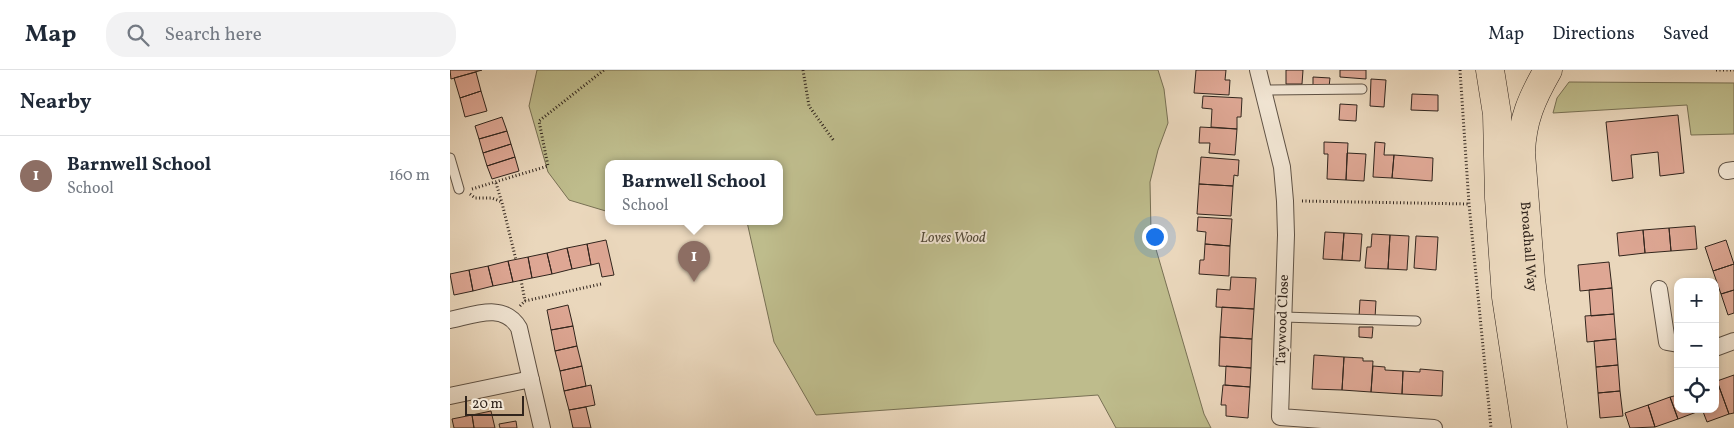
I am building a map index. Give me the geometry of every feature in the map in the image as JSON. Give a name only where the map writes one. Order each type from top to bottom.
[{"type":"highway","name":"Broadhall Way","points":[[1490,70],[1497,114],[1498,198],[1506,297],[1526,428]]},
{"type":"highway","name":"Broadhall Way","points":[[1548,70],[1524,121],[1521,153],[1531,280],[1553,428]]},
{"type":"street","name":"Taywood Close","points":[[1258,70],[1282,167],[1285,201],[1286,235],[1280,418],[1434,428]]},
{"type":"street","points":[[1659,289],[1667,342],[1674,343]]},
{"type":"street","points":[[450,320],[484,313],[503,313],[514,320],[519,328],[542,428]]},
{"type":"street","points":[[1719,347],[1734,341]]},
{"type":"street","points":[[450,396],[531,379]]},
{"type":"lane","points":[[1263,90],[1362,89]]},
{"type":"lane","points":[[450,158],[459,189]]},
{"type":"lane","points":[[1282,317],[1416,321]]},
{"type":"path","points":[[502,203],[492,198],[475,198],[465,189],[496,183],[548,166],[539,121],[604,70]]},
{"type":"path","points":[[803,70],[809,106],[834,141]]},
{"type":"path","points":[[1460,70],[1469,204],[1491,428]]},
{"type":"path","points":[[1716,70],[1734,70]]},
{"type":"path","points":[[496,183],[516,260]]},
{"type":"path","points":[[1285,201],[1469,204]]},
{"type":"path","points":[[521,280],[526,301]]},
{"type":"path","points":[[508,316],[526,301],[601,284]]},
{"type":"green space","name":"Loves Wood","points":[[537,70],[1158,70],[1164,89],[1168,123],[1158,150],[1150,182],[1151,232],[1204,414],[1211,428],[1116,428],[1098,395],[816,415],[774,342],[748,225],[783,225],[783,160],[605,160],[605,211],[569,200],[548,172],[529,106]]},
{"type":"green space","points":[[1569,82],[1734,83],[1734,134],[1691,135],[1687,105],[1553,113],[1557,98]]},
{"type":"building","points":[[450,70],[482,70],[451,79]]},
{"type":"building","points":[[1196,70],[1226,70],[1225,80],[1230,80],[1229,95],[1194,93]]},
{"type":"building","points":[[1286,70],[1303,70],[1302,84],[1286,84]]},
{"type":"building","points":[[1340,70],[1366,70],[1366,79],[1340,77]]},
{"type":"building","points":[[476,72],[481,91],[460,98],[454,78]]},
{"type":"building","points":[[1313,77],[1330,78],[1329,87],[1313,86]]},
{"type":"building","points":[[1371,79],[1386,80],[1384,107],[1370,106]]},
{"type":"building","points":[[481,91],[487,111],[465,117],[460,98]]},
{"type":"building","points":[[1412,94],[1438,95],[1438,111],[1411,110]]},
{"type":"building","points":[[1203,96],[1242,98],[1241,117],[1237,117],[1237,129],[1211,127],[1212,109],[1202,108]]},
{"type":"building","points":[[1340,104],[1357,105],[1356,121],[1339,120]]},
{"type":"building","points":[[1678,115],[1684,173],[1660,176],[1658,152],[1631,155],[1633,178],[1612,181],[1606,122]]},
{"type":"building","points":[[502,117],[507,131],[479,139],[475,126]]},
{"type":"building","points":[[1200,127],[1237,129],[1235,155],[1209,153],[1210,143],[1199,143]]},
{"type":"building","points":[[507,131],[511,144],[483,153],[479,139]]},
{"type":"building","points":[[1324,142],[1348,143],[1346,180],[1327,179],[1328,154],[1324,154]]},
{"type":"building","points":[[1375,142],[1385,143],[1384,155],[1394,155],[1392,178],[1373,177]]},
{"type":"building","points":[[511,144],[515,157],[487,166],[483,153]]},
{"type":"building","points":[[1347,153],[1366,154],[1364,181],[1346,180]]},
{"type":"building","points":[[1394,155],[1433,158],[1432,181],[1392,178]]},
{"type":"building","points":[[515,157],[519,171],[492,179],[487,166]]},
{"type":"building","points":[[1201,157],[1239,160],[1238,176],[1234,175],[1233,186],[1199,184]]},
{"type":"building","points":[[1199,184],[1233,186],[1231,216],[1197,214]]},
{"type":"building","points":[[1198,217],[1232,219],[1230,246],[1205,244],[1206,232],[1197,231]]},
{"type":"building","points":[[1695,226],[1697,249],[1671,251],[1669,228]]},
{"type":"building","points":[[1669,228],[1671,251],[1645,253],[1643,230]]},
{"type":"building","points":[[1643,230],[1645,253],[1619,256],[1617,233]]},
{"type":"building","points":[[1325,232],[1344,233],[1342,260],[1323,259]]},
{"type":"building","points":[[1344,233],[1362,234],[1360,261],[1342,260]]},
{"type":"building","points":[[1372,234],[1390,235],[1388,269],[1365,268],[1367,247],[1371,247]]},
{"type":"building","points":[[1390,235],[1409,236],[1407,270],[1388,269]]},
{"type":"building","points":[[1416,236],[1438,237],[1436,270],[1414,268]]},
{"type":"building","points":[[606,240],[614,275],[602,277],[599,263],[591,265],[587,244]]},
{"type":"building","points":[[1726,240],[1734,264],[1713,271],[1705,247]]},
{"type":"building","points":[[587,244],[591,265],[572,269],[567,248]]},
{"type":"building","points":[[1205,244],[1230,246],[1229,276],[1199,274],[1200,260],[1204,260]]},
{"type":"building","points":[[567,248],[572,269],[552,274],[547,253]]},
{"type":"building","points":[[547,253],[552,274],[532,278],[528,257]]},
{"type":"building","points":[[528,257],[532,278],[513,282],[508,261]]},
{"type":"building","points":[[508,261],[513,282],[493,286],[488,266]]},
{"type":"building","points":[[1609,262],[1612,288],[1580,291],[1578,265]]},
{"type":"building","points":[[1734,264],[1734,290],[1721,294],[1719,278],[1715,278],[1713,271]]},
{"type":"building","points":[[488,266],[493,286],[473,291],[469,270]]},
{"type":"building","points":[[469,270],[473,291],[454,295],[450,274]]},
{"type":"building","points":[[1231,277],[1256,278],[1254,309],[1216,307],[1217,289],[1230,290]]},
{"type":"building","points":[[1612,288],[1614,314],[1591,316],[1589,290]]},
{"type":"building","points":[[1734,290],[1734,313],[1728,315],[1721,294]]},
{"type":"building","points":[[1360,300],[1376,301],[1375,318],[1359,317]]},
{"type":"building","points":[[568,305],[573,326],[551,330],[547,310]]},
{"type":"building","points":[[1222,307],[1254,309],[1252,339],[1220,337]]},
{"type":"building","points":[[1614,314],[1616,339],[1587,342],[1585,316]]},
{"type":"building","points":[[573,326],[577,346],[555,351],[551,330]]},
{"type":"building","points":[[1359,327],[1373,327],[1372,338],[1359,337]]},
{"type":"building","points":[[1220,337],[1252,339],[1251,368],[1219,366]]},
{"type":"building","points":[[1616,339],[1618,365],[1596,367],[1594,341]]},
{"type":"building","points":[[577,346],[582,366],[560,371],[555,351]]},
{"type":"building","points":[[1314,355],[1344,357],[1342,390],[1312,389]]},
{"type":"building","points":[[1344,357],[1363,358],[1363,361],[1373,361],[1371,392],[1342,390]]},
{"type":"building","points":[[1618,365],[1620,391],[1598,393],[1596,367]]},
{"type":"building","points":[[582,366],[586,386],[564,391],[560,371]]},
{"type":"building","points":[[1226,366],[1251,368],[1250,387],[1225,385]]},
{"type":"building","points":[[1373,366],[1385,367],[1385,370],[1403,371],[1402,394],[1371,392]]},
{"type":"building","points":[[1420,369],[1443,371],[1442,396],[1402,394],[1403,371],[1420,372]]},
{"type":"building","points":[[1734,375],[1734,413],[1729,414],[1719,386],[1719,380]]},
{"type":"building","points":[[591,385],[595,405],[569,410],[564,391]]},
{"type":"building","points":[[1223,385],[1250,387],[1248,418],[1226,416],[1226,405],[1221,405]]},
{"type":"building","points":[[1719,386],[1729,414],[1707,422],[1704,413],[1719,413]]},
{"type":"building","points":[[1620,391],[1623,416],[1600,418],[1598,393]]},
{"type":"building","points":[[1674,396],[1674,408],[1670,397]]},
{"type":"building","points":[[1670,397],[1674,413],[1676,413],[1678,419],[1655,427],[1648,405]]},
{"type":"building","points":[[1648,405],[1655,427],[1630,428],[1625,413]]},
{"type":"building","points":[[586,407],[591,428],[573,428],[569,410]]},
{"type":"building","points":[[491,411],[495,428],[474,428],[472,415]]},
{"type":"building","points":[[1676,413],[1694,413],[1678,419]]},
{"type":"building","points":[[472,415],[474,428],[454,428],[452,419]]},
{"type":"building","points":[[516,421],[517,428],[500,428],[499,424]]},
{"type":"place","name":"Barnwell School","points":[[694,282]]}]
